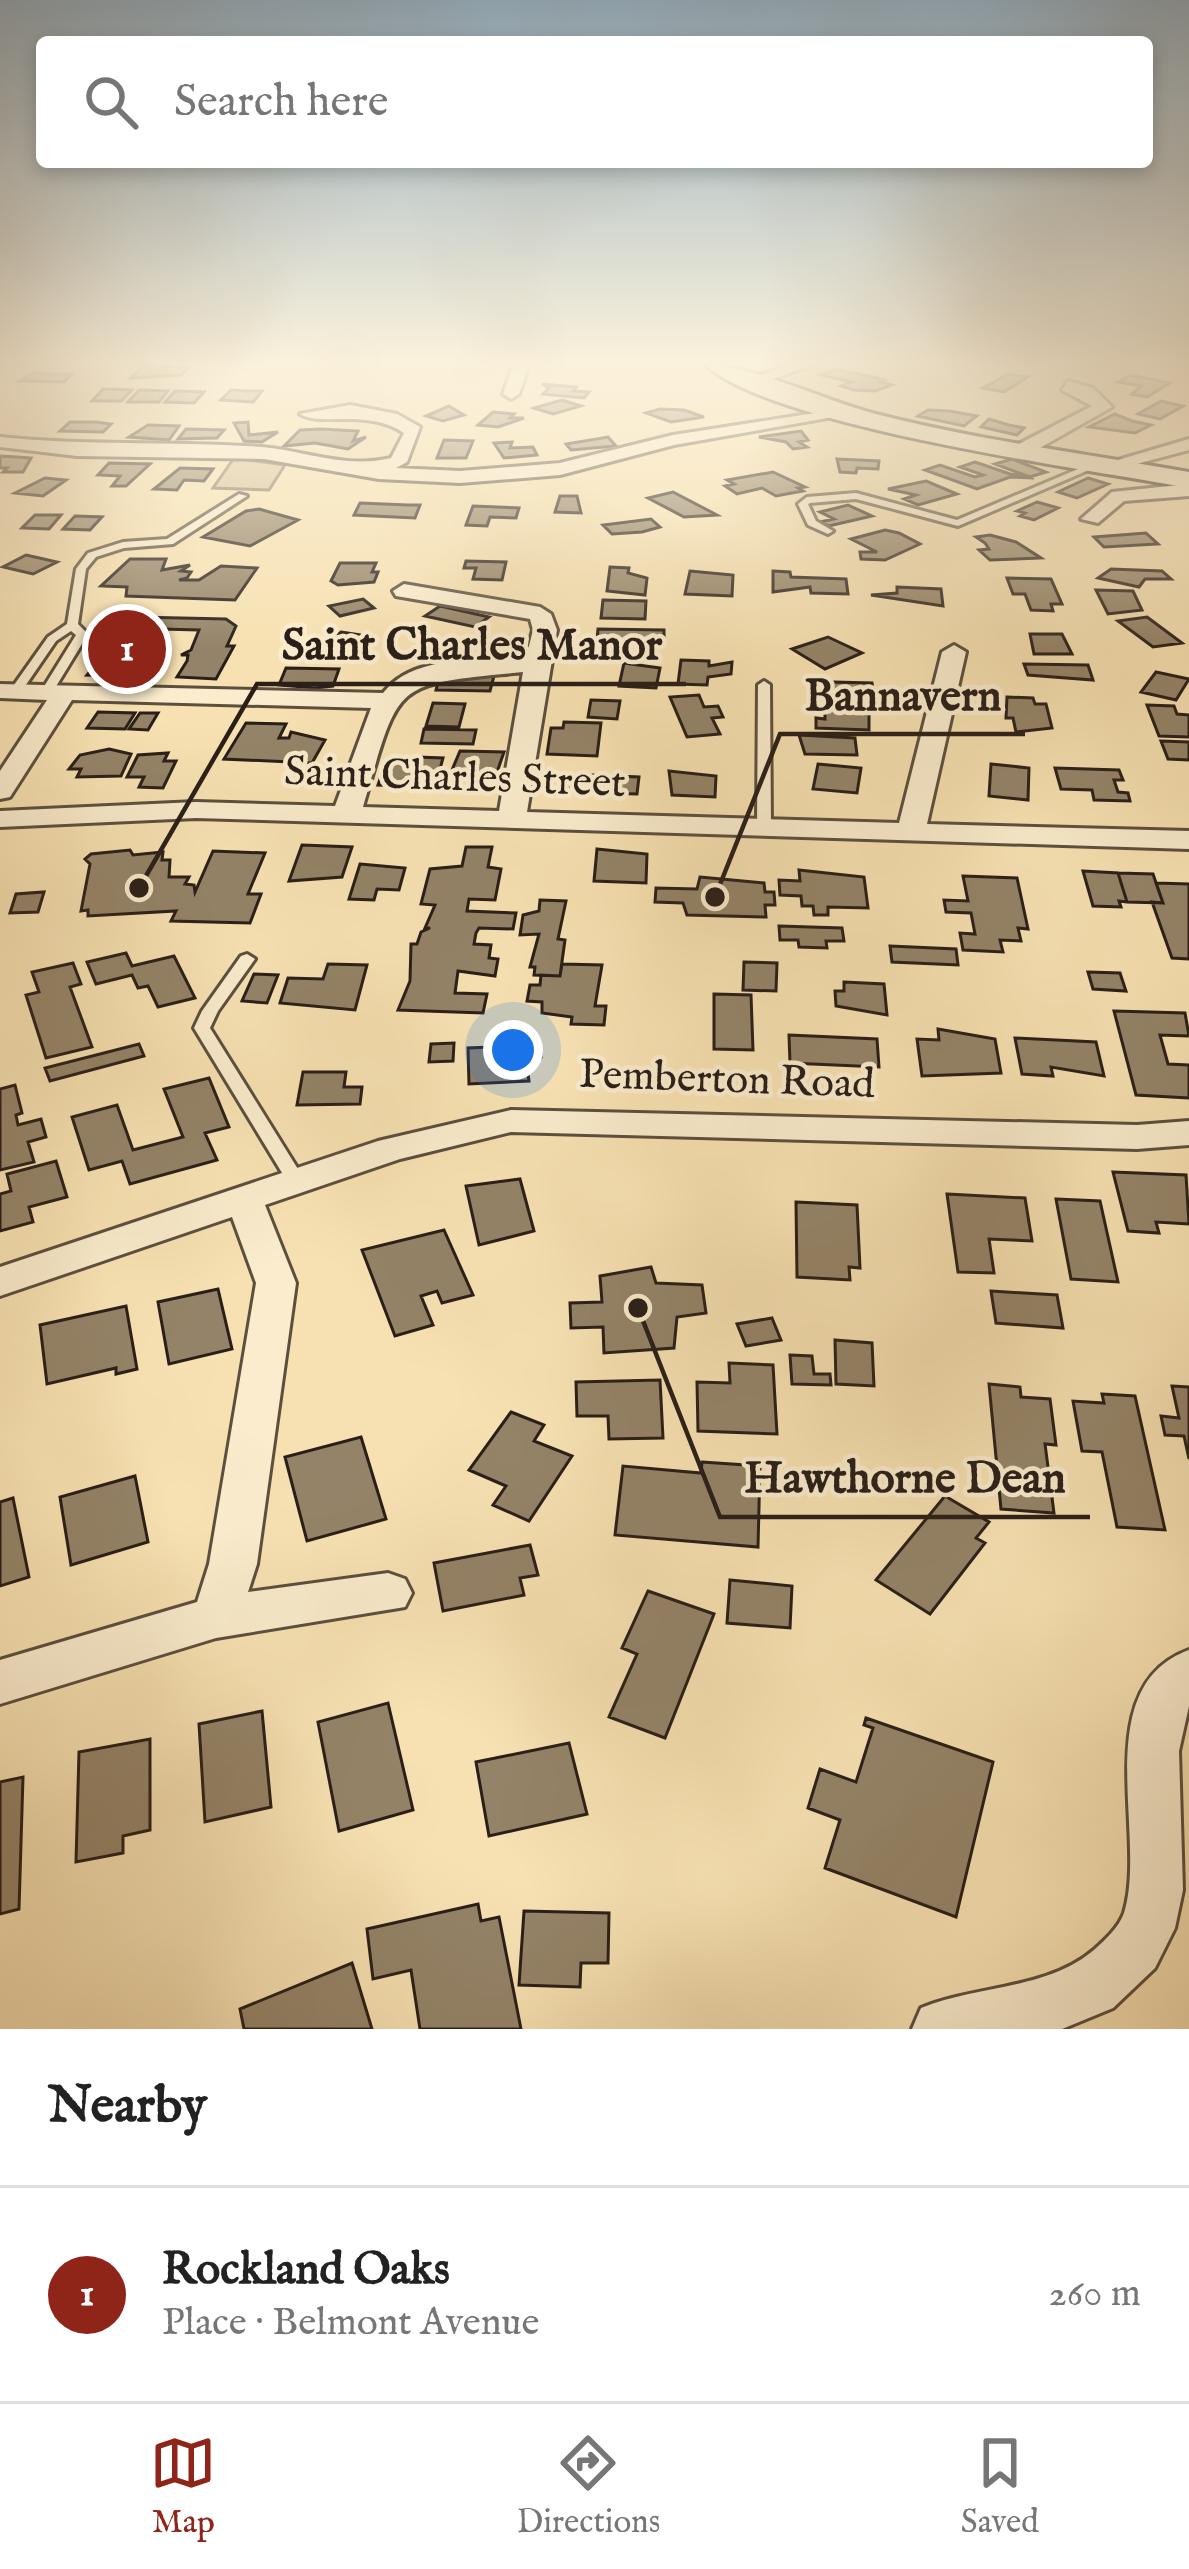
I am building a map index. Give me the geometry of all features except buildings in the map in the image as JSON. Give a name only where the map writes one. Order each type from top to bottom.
[{"type":"street","points":[[308,460],[460,477],[560,469],[596,460]]},
{"type":"street","points":[[368,470],[399,460]]},
{"type":"street","points":[[1079,460],[1189,480]]},
{"type":"street","points":[[1105,464],[1123,460]]},
{"type":"street","points":[[1091,519],[1119,496],[1189,490]]},
{"type":"street","points":[[404,591],[540,614],[545,630],[512,818]]},
{"type":"street","points":[[910,832],[954,652]]},
{"type":"street","points":[[347,813],[385,701],[401,683],[434,672],[537,663]]},
{"type":"street","points":[[7,692],[385,701]]},
{"type":"street","points":[[0,791],[55,693]]},
{"type":"street","name":"Saint Charles Street","points":[[0,819],[196,810],[1189,840]]},
{"type":"street","name":"Pemberton Road","points":[[0,1282],[446,1132],[512,1121],[1137,1137],[1189,1133]]},
{"type":"street","points":[[216,1617],[233,1564],[276,1283],[244,1199]]},
{"type":"street","points":[[0,1682],[216,1617],[388,1593]]},
{"type":"street","points":[[942,2029],[1056,2014],[1125,1962],[1151,1918],[1157,1714],[1177,1680],[1189,1672]]},
{"type":"lane","points":[[828,531],[804,512],[803,505],[814,496],[875,499],[928,519],[958,523],[1105,464]]},
{"type":"lane","points":[[7,692],[52,639],[72,625],[81,569],[92,554],[169,542],[242,496]]},
{"type":"lane","points":[[55,693],[82,634],[72,625]]},
{"type":"lane","points":[[764,685],[764,826]]},
{"type":"lane","points":[[247,959],[231,991],[206,1013],[202,1028],[297,1182]]},
{"type":"shaded area","points":[[233,460],[285,465],[269,490],[213,488]]},
{"type":"place","name":"Rockland Oaks","points":[[127,649]]},
{"type":"place","name":"Saint Charles Manor","points":[[139,888]]},
{"type":"place","name":"Bannavern","points":[[715,897]]},
{"type":"place","name":"Hawthorne Dean","points":[[638,1308]]}]
